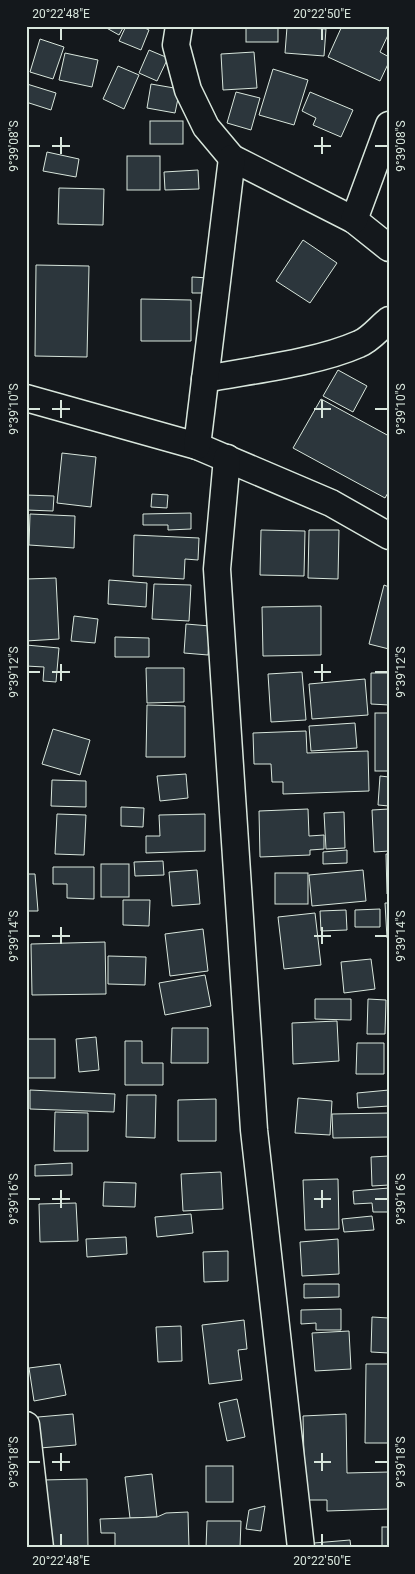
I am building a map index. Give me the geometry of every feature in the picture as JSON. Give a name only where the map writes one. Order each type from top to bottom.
[{"type":"street","points":[[179,26],[176,45],[188,90],[206,127],[232,158],[354,220],[389,248]]},
{"type":"street","points":[[354,220],[389,125]]},
{"type":"street","points":[[196,446],[232,158]]},
{"type":"street","points":[[205,379],[304,360],[361,344],[389,320]]},
{"type":"street","points":[[26,398],[196,446],[330,503],[389,536]]},
{"type":"street","points":[[227,458],[217,569],[253,1111],[300,1548]]},
{"type":"street","points":[[26,1425],[40,1548]]},
{"type":"building","points":[[103,26],[124,26],[119,35]]},
{"type":"building","points":[[126,26],[141,26],[149,30],[141,50],[119,41]]},
{"type":"building","points":[[246,26],[278,26],[278,42],[246,42]]},
{"type":"building","points":[[342,26],[389,27],[389,33],[380,52],[389,57],[389,62],[380,81],[328,57]]},
{"type":"building","points":[[287,27],[326,29],[324,56],[285,53]]},
{"type":"building","points":[[40,39],[64,47],[53,79],[30,72]]},
{"type":"building","points":[[149,50],[168,58],[157,81],[139,73]]},
{"type":"building","points":[[254,52],[257,88],[223,90],[221,54]]},
{"type":"building","points":[[65,53],[98,60],[92,87],[59,80]]},
{"type":"building","points":[[118,66],[139,75],[124,109],[103,99]]},
{"type":"building","points":[[273,69],[308,80],[294,125],[259,115]]},
{"type":"building","points":[[27,84],[56,93],[51,110],[26,102]]},
{"type":"building","points":[[151,84],[180,89],[175,113],[147,108]]},
{"type":"building","points":[[236,92],[260,98],[251,130],[227,123]]},
{"type":"building","points":[[310,92],[353,110],[341,137],[313,125],[316,118],[302,111]]},
{"type":"building","points":[[150,121],[183,121],[183,144],[150,144]]},
{"type":"building","points":[[47,152],[79,159],[76,177],[43,171]]},
{"type":"building","points":[[127,156],[160,156],[160,190],[127,190]]},
{"type":"building","points":[[198,170],[199,189],[165,190],[164,172]]},
{"type":"building","points":[[59,188],[104,189],[103,225],[58,224]]},
{"type":"building","points":[[303,240],[337,263],[310,303],[276,281]]},
{"type":"building","points":[[36,265],[89,266],[87,357],[35,356]]},
{"type":"building","points":[[192,277],[209,278],[208,293],[192,293]]},
{"type":"building","points":[[141,299],[191,300],[191,341],[141,341]]},
{"type":"building","points":[[338,370],[367,386],[353,412],[323,396]]},
{"type":"building","points":[[321,399],[389,436],[389,491],[385,498],[293,448]]},
{"type":"building","points":[[62,453],[96,457],[91,507],[57,503]]},
{"type":"building","points":[[152,494],[168,495],[167,508],[151,507]]},
{"type":"building","points":[[26,495],[54,496],[53,511],[26,510]]},
{"type":"building","points":[[191,513],[191,529],[168,530],[168,525],[143,525],[143,514]]},
{"type":"building","points":[[30,514],[75,516],[74,548],[29,545]]},
{"type":"building","points":[[261,530],[305,531],[304,576],[260,575]]},
{"type":"building","points":[[309,530],[339,530],[338,579],[308,578]]},
{"type":"building","points":[[134,535],[199,538],[198,560],[185,559],[184,579],[133,576]]},
{"type":"building","points":[[56,578],[59,639],[26,641],[26,579]]},
{"type":"building","points":[[109,580],[147,583],[146,607],[108,604]]},
{"type":"building","points":[[154,584],[191,585],[189,621],[152,619]]},
{"type":"building","points":[[384,585],[389,587],[389,649],[369,644]]},
{"type":"building","points":[[321,606],[321,655],[263,656],[262,607]]},
{"type":"building","points":[[74,616],[98,619],[95,643],[71,641]]},
{"type":"building","points":[[186,624],[210,626],[208,655],[184,653]]},
{"type":"building","points":[[115,637],[149,638],[149,657],[115,657]]},
{"type":"building","points":[[26,645],[59,648],[56,682],[43,681],[44,667],[26,666]]},
{"type":"building","points":[[146,668],[184,668],[184,702],[147,703]]},
{"type":"building","points":[[302,672],[306,720],[271,722],[268,674]]},
{"type":"building","points":[[371,673],[389,673],[389,705],[371,704]]},
{"type":"building","points":[[365,679],[368,715],[312,719],[309,684]]},
{"type":"building","points":[[147,705],[185,706],[185,757],[146,757]]},
{"type":"building","points":[[375,713],[389,713],[389,771],[375,771]]},
{"type":"building","points":[[355,723],[357,748],[311,751],[309,726]]},
{"type":"building","points":[[53,729],[90,740],[80,775],[42,764]]},
{"type":"building","points":[[306,731],[307,753],[368,751],[369,791],[283,794],[283,782],[272,782],[271,764],[254,764],[253,733]]},
{"type":"building","points":[[186,774],[188,798],[160,801],[157,776]]},
{"type":"building","points":[[380,776],[389,777],[389,806],[378,805]]},
{"type":"building","points":[[52,780],[86,781],[86,807],[51,806]]},
{"type":"building","points":[[121,807],[144,808],[143,827],[121,826]]},
{"type":"building","points":[[308,809],[309,836],[324,835],[324,849],[310,850],[310,855],[260,857],[259,811]]},
{"type":"building","points":[[389,809],[389,851],[374,852],[372,810]]},
{"type":"building","points":[[344,812],[345,848],[326,849],[324,813]]},
{"type":"building","points":[[57,814],[86,815],[84,855],[55,854]]},
{"type":"building","points":[[205,814],[205,851],[146,853],[146,836],[160,836],[159,815]]},
{"type":"building","points":[[347,850],[347,863],[323,864],[323,852]]},
{"type":"building","points":[[386,854],[389,854],[389,893],[387,894]]},
{"type":"building","points":[[163,861],[164,875],[135,876],[134,862]]},
{"type":"building","points":[[101,864],[129,864],[129,897],[101,897]]},
{"type":"building","points":[[53,867],[94,867],[94,899],[67,898],[67,884],[53,884]]},
{"type":"building","points":[[197,870],[200,904],[172,906],[169,872]]},
{"type":"building","points":[[363,870],[366,901],[312,906],[309,875]]},
{"type":"building","points":[[275,873],[308,873],[308,904],[275,904]]},
{"type":"building","points":[[26,874],[35,874],[38,911],[26,911]]},
{"type":"building","points":[[123,900],[150,900],[149,926],[123,925]]},
{"type":"building","points":[[385,903],[389,903],[389,938],[387,938]]},
{"type":"building","points":[[380,909],[380,927],[355,927],[355,910]]},
{"type":"building","points":[[346,910],[347,930],[321,931],[320,911]]},
{"type":"building","points":[[315,913],[321,965],[284,969],[278,917]]},
{"type":"building","points":[[203,929],[208,971],[170,976],[165,934]]},
{"type":"building","points":[[105,942],[106,994],[32,995],[31,944]]},
{"type":"building","points":[[108,956],[146,957],[145,985],[108,984]]},
{"type":"building","points":[[371,959],[375,989],[344,993],[341,962]]},
{"type":"building","points":[[205,975],[211,1006],[165,1015],[159,983]]},
{"type":"building","points":[[315,999],[351,999],[351,1020],[315,1019]]},
{"type":"building","points":[[368,999],[386,1000],[385,1034],[367,1034]]},
{"type":"building","points":[[337,1021],[339,1061],[293,1064],[292,1023]]},
{"type":"building","points":[[172,1028],[208,1028],[208,1063],[171,1063]]},
{"type":"building","points":[[96,1037],[99,1070],[79,1072],[76,1039]]},
{"type":"building","points":[[26,1039],[55,1039],[55,1078],[26,1078]]},
{"type":"building","points":[[125,1041],[142,1041],[142,1063],[163,1063],[163,1085],[125,1085]]},
{"type":"building","points":[[357,1043],[384,1043],[384,1074],[356,1074]]},
{"type":"building","points":[[30,1090],[115,1094],[114,1112],[30,1109]]},
{"type":"building","points":[[389,1090],[389,1106],[358,1108],[357,1093]]},
{"type":"building","points":[[127,1095],[156,1095],[155,1138],[126,1137]]},
{"type":"building","points":[[298,1098],[332,1101],[330,1135],[295,1133]]},
{"type":"building","points":[[216,1099],[216,1141],[178,1141],[178,1100]]},
{"type":"building","points":[[55,1112],[88,1113],[88,1151],[54,1151]]},
{"type":"building","points":[[389,1113],[389,1137],[333,1138],[332,1114]]},
{"type":"building","points":[[389,1156],[389,1185],[372,1186],[371,1157]]},
{"type":"building","points":[[72,1163],[72,1175],[35,1176],[35,1165]]},
{"type":"building","points":[[221,1172],[223,1209],[183,1211],[181,1174]]},
{"type":"building","points":[[338,1179],[339,1229],[305,1230],[303,1180]]},
{"type":"building","points":[[104,1182],[136,1183],[135,1207],[103,1206]]},
{"type":"building","points":[[389,1188],[389,1212],[373,1212],[372,1203],[354,1204],[353,1191]]},
{"type":"building","points":[[76,1203],[78,1241],[40,1242],[39,1204]]},
{"type":"building","points":[[191,1214],[193,1233],[157,1237],[155,1217]]},
{"type":"building","points":[[372,1216],[374,1230],[344,1232],[342,1219]]},
{"type":"building","points":[[126,1237],[127,1254],[87,1257],[86,1239]]},
{"type":"building","points":[[338,1239],[339,1274],[302,1276],[300,1242]]},
{"type":"building","points":[[228,1251],[228,1281],[204,1282],[203,1252]]},
{"type":"building","points":[[304,1284],[339,1284],[339,1297],[304,1298]]},
{"type":"building","points":[[341,1309],[341,1330],[316,1330],[316,1323],[301,1324],[301,1310]]},
{"type":"building","points":[[372,1317],[389,1318],[389,1353],[371,1352]]},
{"type":"building","points":[[244,1320],[247,1349],[238,1350],[242,1380],[209,1384],[202,1325]]},
{"type":"building","points":[[181,1326],[182,1361],[158,1362],[156,1327]]},
{"type":"building","points":[[349,1331],[351,1369],[315,1371],[312,1333]]},
{"type":"building","points":[[60,1364],[66,1395],[34,1401],[29,1368]]},
{"type":"building","points":[[366,1364],[389,1364],[389,1443],[365,1443]]},
{"type":"building","points":[[237,1399],[245,1437],[227,1441],[219,1403]]},
{"type":"building","points":[[73,1414],[76,1445],[40,1448],[38,1417]]},
{"type":"building","points":[[346,1414],[347,1473],[389,1472],[389,1509],[327,1511],[327,1500],[305,1500],[303,1416]]},
{"type":"building","points":[[206,1466],[233,1466],[233,1502],[206,1502]]},
{"type":"building","points":[[152,1474],[157,1517],[130,1518],[125,1477]]},
{"type":"building","points":[[87,1479],[88,1548],[42,1548],[42,1480]]},
{"type":"building","points":[[265,1506],[261,1531],[246,1529],[249,1510]]},
{"type":"building","points":[[188,1512],[189,1548],[115,1548],[115,1533],[101,1533],[100,1519],[157,1517],[166,1513]]},
{"type":"building","points":[[207,1521],[241,1521],[240,1548],[206,1548]]},
{"type":"building","points":[[382,1527],[389,1527],[389,1548],[382,1548]]},
{"type":"building","points":[[350,1540],[351,1548],[314,1548],[314,1543]]}]
